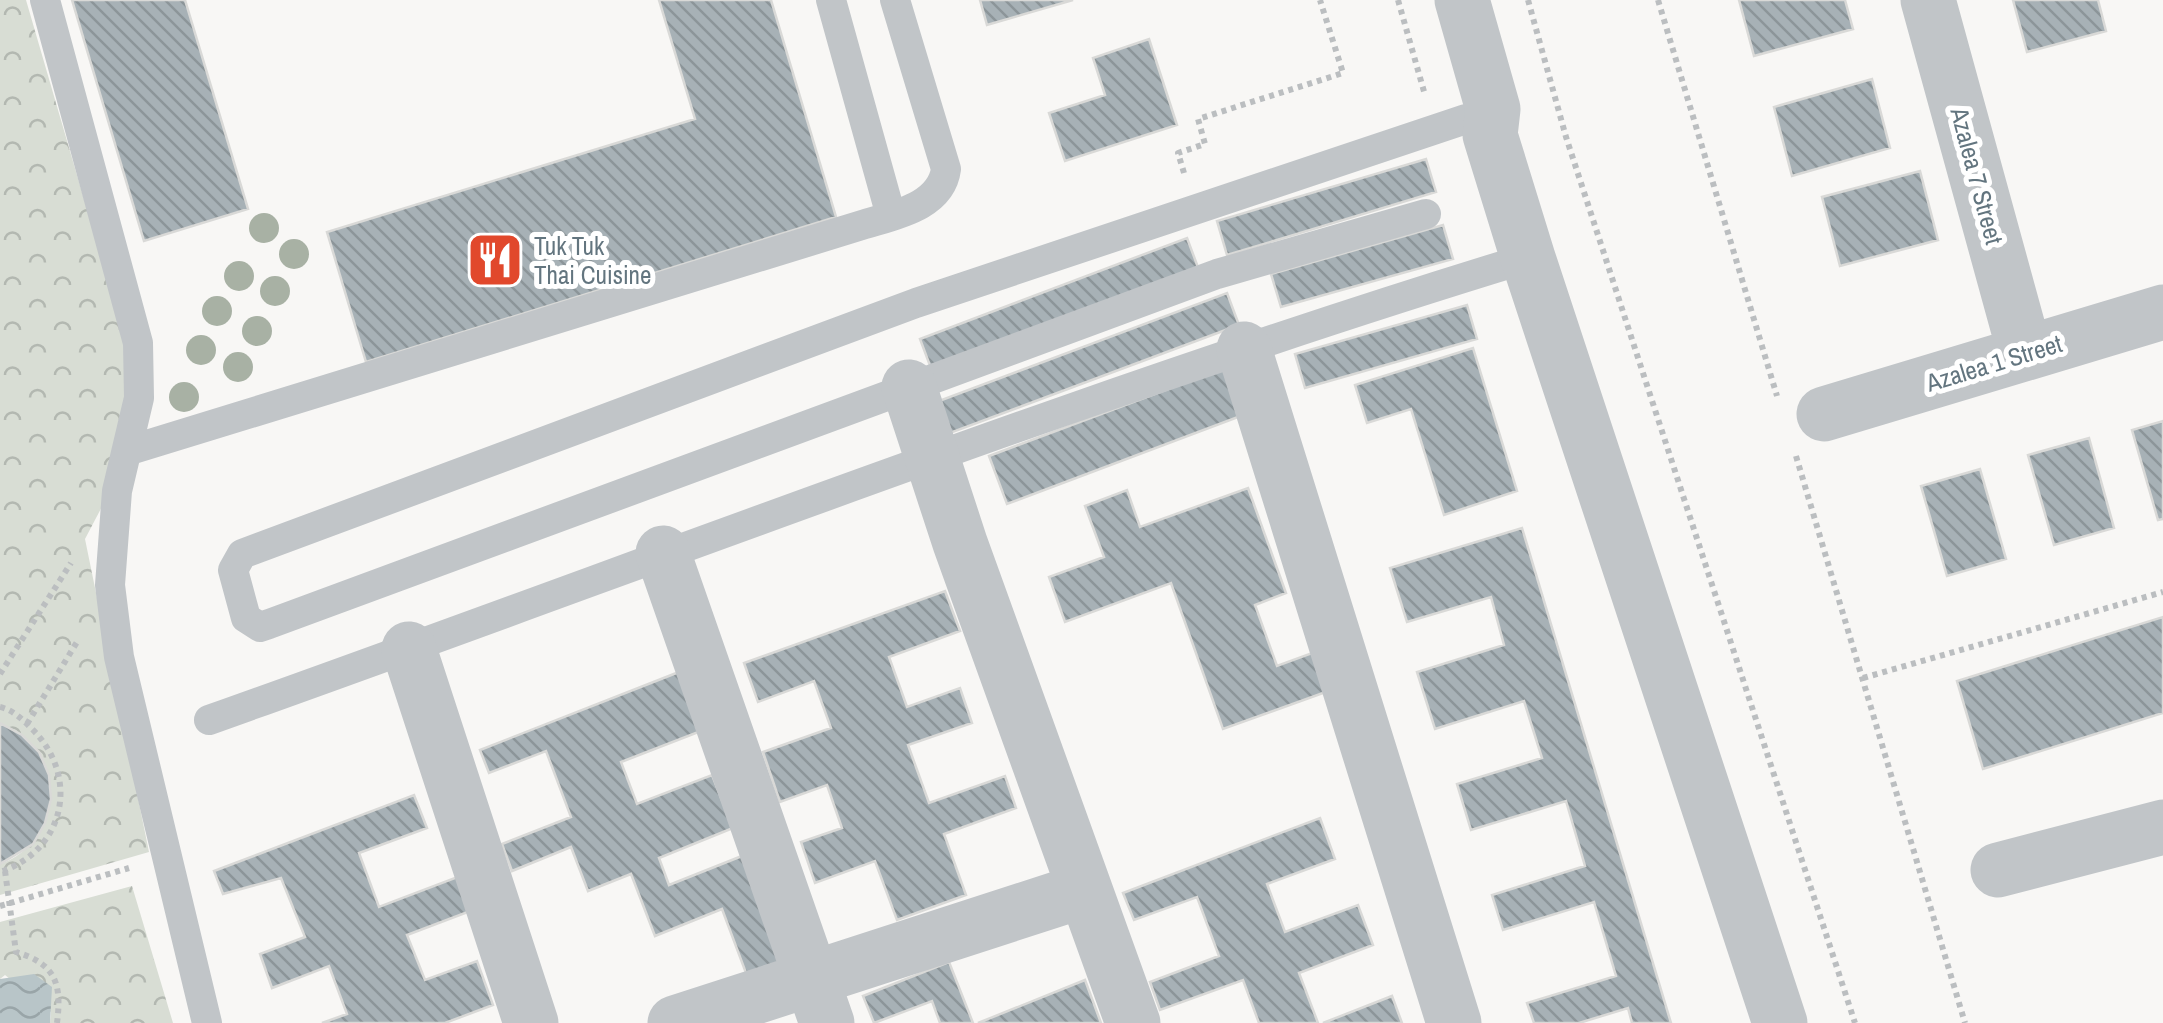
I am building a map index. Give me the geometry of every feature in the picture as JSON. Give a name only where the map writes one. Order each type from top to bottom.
[{"type":"street","points":[[1429,0],[1528,258],[1780,1023]]},
{"type":"street","points":[[1462,0],[1493,109],[1478,127]]},
{"type":"street","name":"Azalea 7 Street","points":[[1928,0],[2025,352]]},
{"type":"street","name":"Azalea 1 Street","points":[[1801,426],[2025,352],[2163,312]]},
{"type":"street","points":[[1244,349],[1454,1023]]},
{"type":"street","points":[[910,388],[960,544],[1133,1023]]},
{"type":"street","points":[[663,553],[819,999]]},
{"type":"street","points":[[409,649],[530,1023]]},
{"type":"street","points":[[1998,870],[2163,826]]},
{"type":"street","points":[[675,1023],[819,999],[1085,890]]},
{"type":"lane","points":[[45,0],[138,344],[139,398],[113,526],[110,585],[118,657],[207,1023]]},
{"type":"lane","points":[[831,0],[891,216]]},
{"type":"lane","points":[[127,451],[891,216],[934,198],[944,185],[946,169],[895,0]]},
{"type":"lane","points":[[1426,214],[1216,274],[260,627],[246,618],[232,570],[242,554],[916,303],[1478,127]]},
{"type":"lane","points":[[209,720],[663,553],[1244,349],[1528,258]]},
{"type":"path","points":[[1197,212],[1178,152],[1206,144],[1198,119],[1343,72],[1320,0]]},
{"type":"path","points":[[1528,0],[1566,136],[1855,1023]]},
{"type":"path","points":[[1658,0],[1801,426],[1863,678],[1965,1023]]},
{"type":"path","points":[[0,674],[75,557]]},
{"type":"path","points":[[28,724],[110,585]]},
{"type":"path","points":[[1863,678],[2163,592]]},
{"type":"path","points":[[0,707],[28,724],[52,749],[61,777],[60,806],[40,846],[2,872],[4,905],[16,952],[47,965],[57,977],[60,995],[56,1023]]},
{"type":"path","points":[[4,905],[168,856]]},
{"type":"green space","points":[[0,0],[26,0],[148,419],[85,539],[149,852],[0,895],[0,864],[29,846],[39,833],[46,818],[49,785],[35,747],[0,723]]},
{"type":"green space","points":[[132,886],[173,1023],[50,1023],[51,1012],[5,975],[0,979],[0,922]]},
{"type":"water","points":[[34,974],[52,987],[50,1023],[0,1023],[0,979]]},
{"type":"building","points":[[72,0],[185,0],[248,209],[144,241]]},
{"type":"building","points":[[659,0],[771,0],[836,217],[366,362],[327,232],[695,119]]},
{"type":"building","points":[[980,0],[1073,0],[987,25]]},
{"type":"building","points":[[1739,0],[1845,0],[1853,29],[1754,56]]},
{"type":"building","points":[[2013,0],[2098,0],[2106,31],[2027,52]]},
{"type":"building","points":[[1149,39],[1177,125],[1065,161],[1049,113],[1105,95],[1093,58]]},
{"type":"building","points":[[1872,79],[1890,148],[1792,176],[1774,107]]},
{"type":"building","points":[[1426,159],[1436,192],[1227,255],[1217,221]]},
{"type":"building","points":[[1920,171],[1938,240],[1840,266],[1822,197]]},
{"type":"building","points":[[1443,225],[1453,259],[1281,307],[1271,274]]},
{"type":"building","points":[[1187,238],[1199,270],[932,371],[920,339]]},
{"type":"building","points":[[1227,293],[1239,325],[950,433],[939,401]]},
{"type":"building","points":[[1467,305],[1477,339],[1305,388],[1295,354]]},
{"type":"building","points":[[1473,348],[1517,491],[1444,515],[1411,409],[1367,423],[1355,385]]},
{"type":"building","points":[[1227,367],[1246,414],[1007,504],[989,456]]},
{"type":"building","points":[[2163,421],[2163,519],[2158,520],[2132,430]]},
{"type":"building","points":[[2089,438],[2114,528],[2054,545],[2028,455]]},
{"type":"building","points":[[1980,469],[2006,559],[1947,576],[1921,486]]},
{"type":"building","points":[[1248,488],[1286,593],[1255,605],[1277,666],[1323,649],[1337,688],[1223,729],[1171,583],[1065,622],[1049,577],[1104,557],[1085,506],[1127,490],[1140,527]]},
{"type":"building","points":[[1522,528],[1671,1023],[1632,1023],[1628,1008],[1579,1023],[1534,1023],[1527,1003],[1616,976],[1594,902],[1503,930],[1492,895],[1585,866],[1566,801],[1471,830],[1457,784],[1542,758],[1524,701],[1435,729],[1417,672],[1504,645],[1491,597],[1407,622],[1390,568]]},
{"type":"building","points":[[945,591],[960,631],[889,657],[907,707],[960,688],[972,723],[908,745],[929,803],[1005,776],[1016,808],[944,834],[966,895],[897,920],[875,861],[815,883],[801,842],[842,828],[827,785],[780,802],[763,752],[831,728],[814,681],[758,702],[744,663]]},
{"type":"building","points":[[2163,617],[2163,713],[1983,769],[1957,681]]},
{"type":"building","points":[[679,672],[701,731],[621,762],[637,804],[712,775],[733,828],[659,858],[669,885],[742,856],[785,968],[749,981],[722,909],[655,936],[631,874],[588,891],[571,847],[512,871],[502,844],[571,817],[546,751],[489,773],[480,750]]},
{"type":"building","points":[[0,723],[22,735],[39,752],[49,775],[51,799],[45,823],[33,844],[0,864]]},
{"type":"building","points":[[414,795],[427,828],[359,853],[379,907],[460,876],[473,910],[407,935],[425,980],[477,961],[493,1005],[445,1023],[322,1023],[347,1014],[329,966],[272,988],[260,954],[305,937],[281,878],[223,894],[214,871]]},
{"type":"building","points":[[1320,818],[1335,859],[1267,884],[1285,932],[1358,905],[1373,945],[1299,973],[1318,1023],[1259,1023],[1243,980],[1160,1010],[1150,982],[1219,956],[1197,897],[1134,920],[1123,893]]},
{"type":"building","points":[[949,962],[973,1023],[940,1023],[932,1001],[874,1023],[863,996]]},
{"type":"building","points":[[1085,980],[1101,1023],[978,1023]]},
{"type":"building","points":[[1392,996],[1402,1023],[1323,1023]]},
{"type":"place","name":"Tuk Tuk Thai Cuisine","points":[[495,260]]}]
